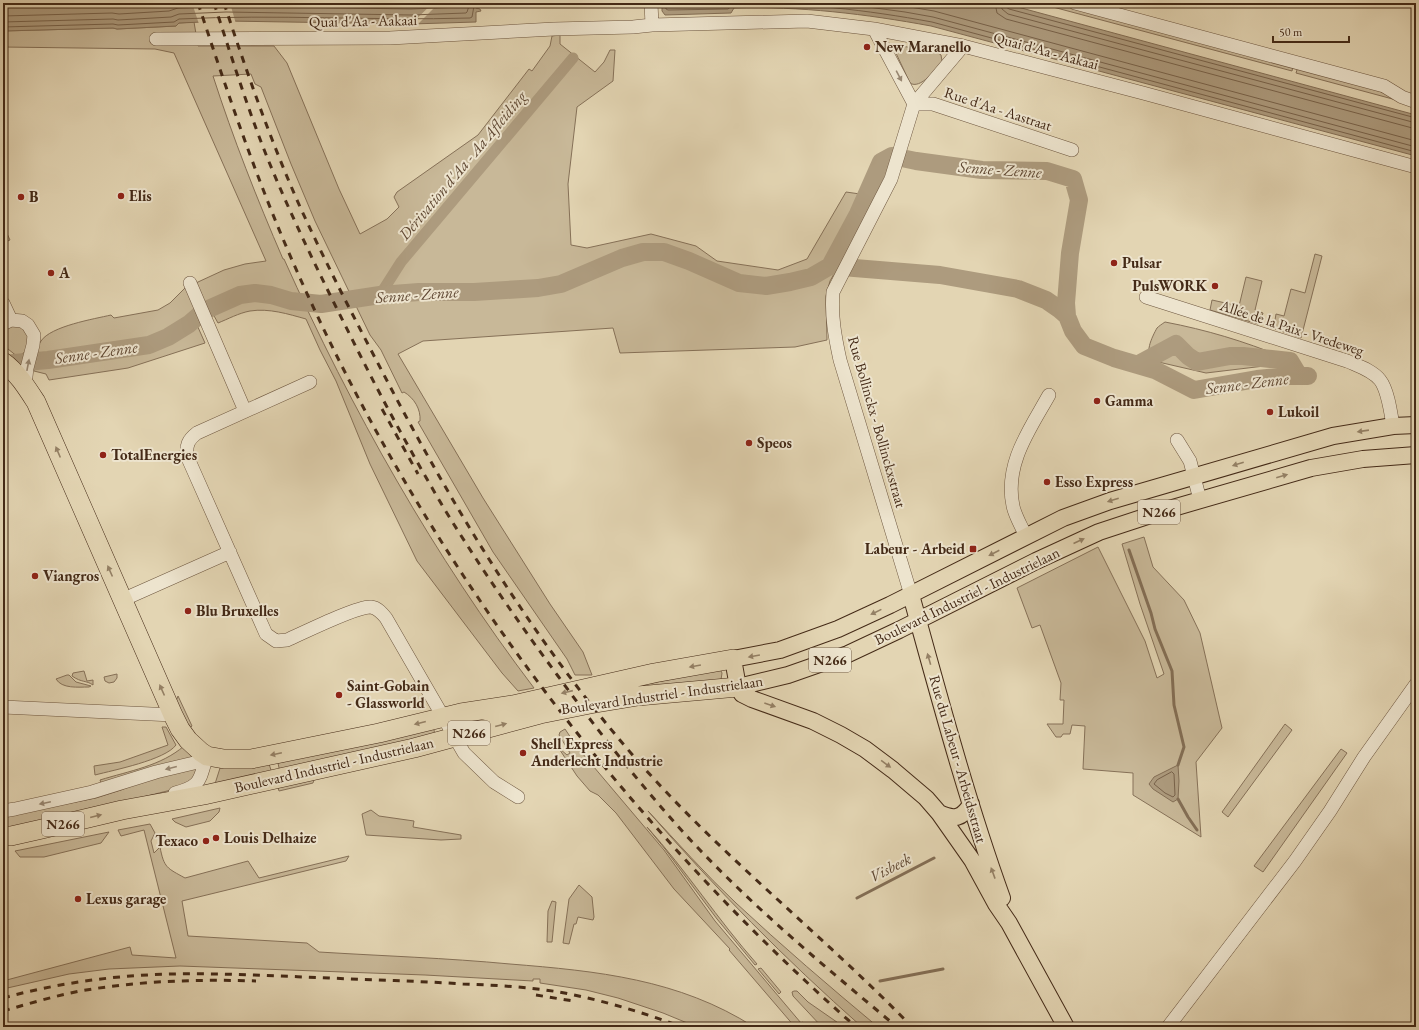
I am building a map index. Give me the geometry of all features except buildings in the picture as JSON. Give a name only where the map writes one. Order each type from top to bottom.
[{"type":"highway","points":[[3,362],[25,385],[36,402],[180,729],[188,740],[207,756]]},
{"type":"highway","name":"Boulevard Industriel - Industrielaan","points":[[207,756],[224,760],[251,759],[379,733],[444,717],[513,705],[654,673],[733,659]]},
{"type":"highway","name":"Boulevard Industriel - Industrielaan","points":[[3,836],[11,836],[42,830],[122,810],[204,795],[414,748],[540,714],[638,696],[738,687]]},
{"type":"main road","name":"Boulevard Industriel - Industrielaan","points":[[733,659],[780,650],[812,639],[866,616],[1063,518],[1110,501],[1333,436],[1393,426],[1416,425]]},
{"type":"main road","name":"Boulevard Industriel - Industrielaan","points":[[738,687],[788,675],[819,665],[870,644],[1036,561],[1099,532],[1200,500],[1311,468],[1363,459],[1416,455]]},
{"type":"main road","name":"Rue du Labeur - Arbeidsstraat","points":[[911,594],[971,804],[1009,923]]},
{"type":"main road","points":[[733,659],[738,687],[742,694],[812,721],[841,735],[894,770],[926,798],[939,813],[967,853],[996,904],[1009,923],[1066,1027]]},
{"type":"main road","points":[[939,813],[950,818],[956,817],[971,804]]},
{"type":"main road","points":[[967,853],[983,843]]},
{"type":"street","points":[[1075,3],[1384,86],[1402,97],[1416,102]]},
{"type":"street","name":"Quai d'Aa - Aakaai","points":[[156,39],[390,38],[554,29],[634,27],[652,14],[807,21],[874,29],[963,46],[1416,167]]},
{"type":"street","points":[[874,29],[914,104]]},
{"type":"street","name":"Rue Bollinckx - Bollinckxstraat","points":[[911,594],[840,360],[834,331],[832,302],[833,292],[891,179],[914,104],[963,46]]},
{"type":"street","name":"Rue d'Aa - Aastraat","points":[[914,104],[933,104],[1072,150]]},
{"type":"street","points":[[191,286],[245,410]]},
{"type":"street","name":"Allée de la Paix - Vredeweg","points":[[1146,297],[1347,361],[1369,371],[1380,381],[1387,396],[1393,426]]},
{"type":"street","points":[[3,303],[7,322],[22,321],[28,325],[34,335],[25,385]]},
{"type":"street","points":[[310,382],[245,410],[197,433],[187,443],[187,456],[266,634],[276,641],[287,640],[358,609],[372,607],[382,613],[464,753],[494,782],[518,798]]},
{"type":"street","points":[[1026,537],[1013,506],[1011,476],[1017,454],[1049,394]]},
{"type":"street","points":[[1177,440],[1190,461],[1200,500]]},
{"type":"street","points":[[122,600],[230,552]]},
{"type":"street","points":[[1168,1027],[1295,861],[1330,811],[1364,756],[1416,684]]},
{"type":"street","points":[[3,707],[173,715]]},
{"type":"street","name":"Boulevard Industriel - Industrielaan","points":[[122,810],[163,795],[195,786],[199,780],[207,756]]},
{"type":"street","name":"N266","points":[[3,811],[92,792],[156,772],[198,762],[207,756]]},
{"type":"shaded area","points":[[1038,3],[1062,3],[1293,66],[1292,71]]},
{"type":"shaded area","points":[[194,22],[198,46],[274,46],[287,63],[339,189],[360,234],[387,219],[399,207],[394,197],[397,192],[478,135],[529,69],[532,71],[550,46],[552,36],[560,35],[560,44],[595,72],[604,62],[610,50],[615,50],[613,81],[577,107],[568,184],[571,245],[587,248],[651,234],[696,246],[717,261],[778,270],[807,259],[846,192],[874,196],[856,236],[830,281],[826,296],[827,340],[795,347],[620,353],[613,328],[423,341],[398,354],[483,498],[550,604],[583,652],[592,675],[575,675],[567,659],[493,552],[418,422],[420,421],[420,417],[418,408],[411,397],[404,392],[402,393],[381,350],[370,335],[315,221],[261,87],[255,84],[251,74],[213,76],[246,168],[283,259],[338,372],[397,481],[462,587],[534,688],[518,691],[502,673],[417,561],[370,464],[336,381],[306,319],[278,312],[257,310],[242,313],[218,323],[213,314],[197,325],[205,343],[128,368],[49,380],[46,374],[34,371],[34,364],[39,344],[46,336],[54,331],[73,324],[111,315],[114,318],[158,310],[170,303],[185,288],[224,270],[245,264],[266,261],[174,53],[155,49],[3,47],[3,31],[117,29],[176,26],[179,23]]},
{"type":"shaded area","points":[[897,45],[938,53],[941,55],[942,61],[928,78],[919,84],[910,83],[895,51]]},
{"type":"shaded area","points":[[1298,67],[1369,86],[1400,101],[1296,73]]},
{"type":"shaded area","points":[[3,227],[10,240],[3,243]]},
{"type":"shaded area","points":[[1315,254],[1322,256],[1301,338],[1275,329],[1276,314],[1284,316],[1291,289],[1305,293]]},
{"type":"shaded area","points":[[1246,277],[1262,281],[1255,310],[1263,313],[1258,324],[1210,310],[1212,300],[1239,306]]},
{"type":"shaded area","points":[[1165,322],[1225,336],[1254,346],[1283,357],[1281,364],[1206,373],[1154,361],[1149,355],[1150,346],[1157,328]]},
{"type":"shaded area","points":[[14,325],[22,328],[27,334],[29,340],[26,351],[18,357],[3,345],[3,329]]},
{"type":"shaded area","points":[[1144,537],[1153,567],[1184,600],[1200,633],[1222,728],[1196,762],[1201,837],[1133,795],[1133,773],[1083,769],[1085,726],[1072,725],[1070,734],[1063,734],[1061,737],[1056,737],[1047,724],[1063,724],[1064,700],[1060,700],[1061,683],[1040,625],[1032,628],[1017,588],[1098,547],[1145,641],[1157,678],[1164,674],[1140,604],[1122,544]]},
{"type":"shaded area","points":[[720,669],[722,673],[721,680],[465,725],[467,721]]},
{"type":"shaded area","points":[[84,671],[87,681],[93,680],[93,685],[72,676],[73,673]]},
{"type":"shaded area","points":[[117,674],[117,678],[114,682],[109,683],[105,681],[104,677]]},
{"type":"shaded area","points":[[69,675],[76,682],[91,686],[66,686],[56,679]]},
{"type":"shaded area","points":[[178,696],[192,726],[187,731],[175,704]]},
{"type":"shaded area","points":[[1285,724],[1292,730],[1228,817],[1222,812]]},
{"type":"shaded area","points":[[429,726],[434,730],[435,735],[284,771],[279,768],[278,763]]},
{"type":"shaded area","points":[[162,727],[166,727],[176,745],[170,750],[151,760],[95,775],[94,766],[120,762],[168,745]]},
{"type":"shaded area","points":[[565,729],[577,747],[664,850],[715,921],[801,1023],[803,1022],[807,1027],[795,1027],[729,950],[730,949],[674,889],[616,813],[598,795],[590,791],[577,776],[554,741],[567,755],[570,753],[559,735],[560,732]]},
{"type":"shaded area","points":[[184,746],[193,758],[102,785],[100,780],[155,763],[175,753]]},
{"type":"shaded area","points":[[1341,749],[1347,753],[1263,872],[1254,866]]},
{"type":"shaded area","points":[[269,764],[271,770],[269,774],[214,787],[221,765]]},
{"type":"shaded area","points":[[195,766],[197,770],[190,784],[183,787],[3,832],[3,816],[96,798],[121,790],[152,777]]},
{"type":"shaded area","points":[[315,776],[313,783],[279,791],[278,788]]},
{"type":"shaded area","points":[[220,808],[219,812],[210,821],[186,827],[172,819]]},
{"type":"shaded area","points":[[371,810],[379,816],[414,821],[413,827],[461,835],[461,839],[441,840],[366,835],[362,814]]},
{"type":"shaded area","points":[[648,811],[736,903],[806,966],[878,1027],[862,1027],[806,976],[725,895]]},
{"type":"shaded area","points":[[150,824],[155,833],[151,841],[154,853],[160,847],[167,867],[185,878],[248,861],[259,878],[349,856],[346,861],[182,901],[188,936],[307,943],[319,952],[486,962],[606,974],[667,988],[696,998],[726,1011],[754,1027],[697,1027],[663,1013],[618,998],[586,990],[540,983],[540,979],[533,979],[533,981],[425,975],[180,966],[109,969],[69,974],[3,989],[3,981],[130,947],[132,955],[176,958],[144,830],[121,836],[118,830]]},
{"type":"shaded area","points":[[647,827],[757,964],[755,965],[717,919]]},
{"type":"shaded area","points":[[109,832],[101,843],[44,857],[20,857],[15,851]]},
{"type":"shaded area","points":[[579,885],[592,897],[594,917],[593,920],[578,917],[576,924],[574,924],[569,944],[563,943],[569,899]]},
{"type":"shaded area","points":[[552,901],[556,902],[552,942],[547,942],[548,911]]},
{"type":"shaded area","points":[[761,968],[781,992],[779,994],[758,969]]},
{"type":"shaded area","points":[[797,991],[808,1002],[844,1027],[822,1027],[793,996],[792,992]]},
{"type":"water","points":[[3,3],[476,3],[480,4],[480,6],[476,8],[480,9],[481,11],[476,12],[476,22],[411,24],[226,21],[179,23],[176,26],[117,29],[3,31]]},
{"type":"water","points":[[662,3],[1003,3],[1416,115],[1416,156],[931,26],[858,15],[783,8],[734,8],[731,13],[665,15],[662,11]]},
{"type":"water","points":[[1178,765],[1178,799],[1173,802],[1153,789],[1149,784],[1154,777]]},
{"type":"pier","points":[[192,3],[230,3],[236,24],[199,24]]},
{"type":"pier","points":[[433,3],[450,3],[434,8],[418,24],[411,24]]},
{"type":"waterway","name":"Dérivation d'Aa - Aa Afleiding","points":[[380,295],[401,262],[573,58]]},
{"type":"waterway","name":"Senne - Zenne","points":[[830,266],[858,214],[881,162],[892,156],[916,161],[982,170],[1047,171],[1073,179],[1079,200],[1070,253],[1066,303],[1067,316]]},
{"type":"waterway","name":"Senne - Zenne","points":[[3,364],[48,360],[149,345],[168,337],[189,324],[204,311],[240,295],[255,293],[271,295],[291,301],[321,304],[380,295],[419,292],[474,292],[538,288],[561,284],[622,258],[643,252],[664,252],[689,261],[739,283],[766,286],[811,277],[830,266],[940,275],[1018,289],[1046,300],[1059,309],[1067,316],[1073,331],[1084,346],[1114,358],[1155,370],[1194,390],[1257,379],[1308,376]]},
{"type":"waterway","points":[[1137,365],[1176,344],[1188,356],[1197,362],[1230,356],[1290,361],[1299,376]]},
{"type":"waterway","points":[[1129,550],[1151,613],[1155,629],[1172,671],[1174,705],[1184,747],[1178,765]]},
{"type":"waterway","points":[[1178,799],[1197,830]]},
{"type":"waterway","name":"Visbeek","points":[[857,898],[934,858]]},
{"type":"waterway","name":"Visbeek","points":[[880,981],[943,969]]},
{"type":"railway","points":[[198,3],[252,161],[289,253],[340,363],[398,469],[461,572],[530,672],[604,767],[684,858],[768,945],[856,1027]]},
{"type":"railway","points":[[214,3],[239,81],[260,138],[287,205],[309,252],[398,428],[445,510],[486,573],[528,635],[588,716],[635,776],[684,833],[734,885],[760,909],[897,1027]]},
{"type":"railway","points":[[224,3],[270,133],[301,209],[323,256],[420,442],[447,490],[505,584],[536,630],[602,718],[669,795],[737,862],[843,960],[912,1027]]},
{"type":"railway","points":[[382,409],[418,474]]},
{"type":"railway","points":[[3,998],[66,984],[109,978],[152,975],[232,974],[413,981],[511,986],[559,992],[622,1007],[682,1027]]},
{"type":"railway","points":[[3,1011],[70,993],[124,985],[212,980],[256,981]]},
{"type":"railway","points":[[536,995],[573,1001]]},
{"type":"place","name":"New Maranello","points":[[867,47]]},
{"type":"place","name":"Elis","points":[[121,196]]},
{"type":"place","name":"B","points":[[21,197]]},
{"type":"place","name":"Pulsar","points":[[1114,263]]},
{"type":"place","name":"A","points":[[51,273]]},
{"type":"place","name":"PulsWORK","points":[[1215,286]]},
{"type":"place","name":"Gamma","points":[[1097,401]]},
{"type":"place","name":"Lukoil","points":[[1270,412]]},
{"type":"place","name":"Speos","points":[[749,443]]},
{"type":"place","name":"TotalEnergies","points":[[103,455]]},
{"type":"place","name":"Esso Express","points":[[1047,482]]},
{"type":"place","name":"Labeur - Arbeid","points":[[973,549]]},
{"type":"place","name":"Viangros","points":[[35,576]]},
{"type":"place","name":"Blu Bruxelles","points":[[188,611]]},
{"type":"place","name":"Saint-Gobain - Glassworld","points":[[339,695]]},
{"type":"place","name":"Shell Express Anderlecht Industrie","points":[[523,753]]},
{"type":"place","name":"Louis Delhaize","points":[[216,838]]},
{"type":"place","name":"Texaco","points":[[206,841]]},
{"type":"place","name":"Lexus garage","points":[[78,899]]}]
